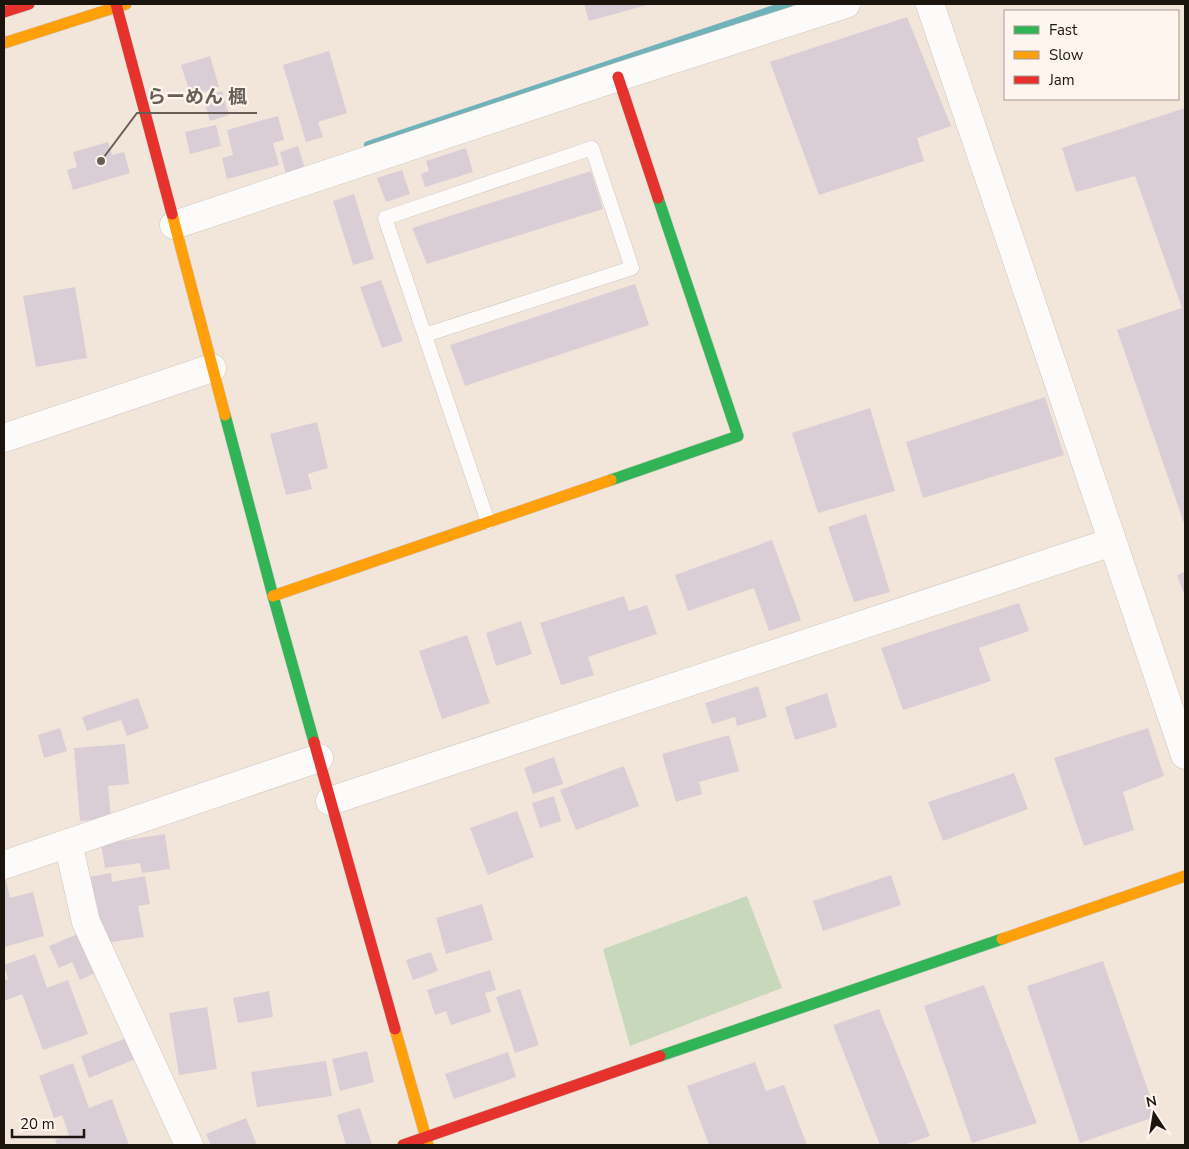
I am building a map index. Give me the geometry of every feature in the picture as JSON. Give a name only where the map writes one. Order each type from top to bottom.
[{"type":"street","points":[[4,12],[29,4]]},
{"type":"street","points":[[174,225],[618,77],[846,4]]},
{"type":"street","points":[[930,4],[1185,755]]},
{"type":"street","points":[[4,43],[120,5],[174,225],[273,596],[427,1142]]},
{"type":"street","points":[[273,596],[738,436],[618,77]]},
{"type":"street","points":[[4,438],[212,368]]},
{"type":"street","points":[[330,802],[1112,542]]},
{"type":"street","points":[[4,865],[319,758]]},
{"type":"street","points":[[68,843],[86,922],[189,1145]]},
{"type":"street","points":[[403,1145],[427,1142],[1185,876]]},
{"type":"lane","points":[[425,335],[632,268],[592,148],[385,218],[488,522]]},
{"type":"green space","points":[[747,896],[782,988],[630,1046],[603,949]]},
{"type":"building","points":[[584,4],[651,4],[589,21]]},
{"type":"building","points":[[907,17],[951,126],[917,138],[924,161],[819,195],[770,62]]},
{"type":"building","points":[[329,51],[347,113],[318,122],[323,137],[306,142],[283,65]]},
{"type":"building","points":[[210,56],[219,87],[191,96],[181,65]]},
{"type":"building","points":[[222,91],[229,115],[210,121],[203,97]]},
{"type":"building","points":[[1185,108],[1185,526],[1117,330],[1182,308],[1135,176],[1076,192],[1062,148]]},
{"type":"building","points":[[278,116],[284,140],[273,143],[279,165],[227,179],[222,158],[233,155],[227,130]]},
{"type":"building","points":[[216,125],[221,146],[190,154],[185,132]]},
{"type":"building","points":[[108,142],[112,155],[124,152],[130,173],[73,190],[67,170],[77,167],[73,152]]},
{"type":"building","points":[[298,146],[305,169],[286,174],[280,152]]},
{"type":"building","points":[[466,148],[473,172],[425,187],[421,174],[429,171],[426,161]]},
{"type":"building","points":[[402,170],[410,194],[386,202],[377,178]]},
{"type":"building","points":[[591,171],[603,209],[427,264],[412,228]]},
{"type":"building","points":[[354,194],[374,259],[353,265],[333,201]]},
{"type":"building","points":[[381,280],[403,341],[382,348],[360,287]]},
{"type":"building","points":[[635,284],[649,325],[465,386],[450,345]]},
{"type":"building","points":[[75,287],[87,358],[36,367],[23,296]]},
{"type":"building","points":[[1045,397],[1064,455],[923,498],[906,442]]},
{"type":"building","points":[[870,408],[895,491],[818,513],[792,433]]},
{"type":"building","points":[[317,422],[328,468],[308,474],[312,489],[286,495],[270,434]]},
{"type":"building","points":[[866,514],[890,592],[854,602],[828,527]]},
{"type":"building","points":[[772,540],[801,620],[769,631],[754,588],[688,611],[675,575]]},
{"type":"building","points":[[1185,572],[1185,597],[1177,575]]},
{"type":"building","points":[[624,596],[629,611],[647,605],[657,634],[588,657],[594,675],[561,685],[540,623]]},
{"type":"building","points":[[1019,603],[1029,631],[979,648],[991,681],[903,710],[881,648]]},
{"type":"building","points":[[521,621],[532,654],[496,666],[486,633]]},
{"type":"building","points":[[467,635],[490,703],[442,719],[419,651]]},
{"type":"building","points":[[758,686],[767,717],[737,726],[735,717],[712,724],[705,703]]},
{"type":"building","points":[[827,693],[837,727],[795,740],[785,707]]},
{"type":"building","points":[[138,698],[149,728],[127,736],[121,720],[87,731],[82,717]]},
{"type":"building","points":[[60,728],[67,751],[44,758],[38,735]]},
{"type":"building","points":[[1148,728],[1164,776],[1123,792],[1134,830],[1084,846],[1054,758]]},
{"type":"building","points":[[729,735],[739,771],[699,782],[702,794],[676,802],[662,754]]},
{"type":"building","points":[[125,744],[129,784],[108,786],[111,818],[80,821],[74,748]]},
{"type":"building","points":[[554,757],[563,784],[533,794],[524,768]]},
{"type":"building","points":[[624,766],[639,806],[576,830],[560,790]]},
{"type":"building","points":[[1014,773],[1028,809],[943,841],[928,802]]},
{"type":"building","points":[[554,796],[561,821],[540,828],[532,803]]},
{"type":"building","points":[[517,811],[534,857],[488,875],[470,828]]},
{"type":"building","points":[[165,834],[170,869],[142,873],[140,863],[105,868],[101,844]]},
{"type":"building","points":[[111,873],[112,882],[145,876],[150,904],[138,906],[144,937],[106,943],[103,924],[95,920],[88,877]]},
{"type":"building","points":[[891,875],[901,905],[823,931],[813,901]]},
{"type":"building","points":[[6,880],[10,898],[33,892],[44,936],[4,947],[4,881]]},
{"type":"building","points":[[482,904],[493,940],[446,954],[436,918]]},
{"type":"building","points":[[80,933],[97,972],[80,980],[72,962],[59,968],[49,946]]},
{"type":"building","points":[[431,952],[438,971],[413,980],[406,960]]},
{"type":"building","points":[[35,954],[47,988],[68,980],[88,1034],[43,1050],[22,994],[4,1001],[4,980],[8,979],[4,965]]},
{"type":"building","points":[[1103,961],[1157,1116],[1080,1143],[1027,986]]},
{"type":"building","points":[[490,970],[496,990],[485,993],[491,1012],[451,1025],[446,1011],[435,1015],[427,990]]},
{"type":"building","points":[[984,985],[1037,1123],[972,1143],[924,1006]]},
{"type":"building","points":[[520,989],[539,1045],[515,1053],[496,997]]},
{"type":"building","points":[[269,991],[273,1017],[238,1023],[233,998]]},
{"type":"building","points":[[207,1007],[217,1069],[179,1075],[169,1013]]},
{"type":"building","points":[[879,1009],[930,1136],[904,1145],[880,1145],[833,1025]]},
{"type":"building","points":[[129,1037],[138,1058],[89,1078],[81,1056]]},
{"type":"building","points":[[367,1051],[374,1082],[340,1091],[332,1059]]},
{"type":"building","points":[[508,1052],[516,1077],[454,1099],[445,1074]]},
{"type":"building","points":[[326,1061],[332,1096],[257,1107],[251,1072]]},
{"type":"building","points":[[755,1062],[766,1091],[784,1085],[807,1145],[709,1145],[687,1086]]},
{"type":"building","points":[[73,1063],[89,1108],[112,1099],[129,1145],[57,1145],[55,1140],[69,1135],[62,1115],[54,1118],[39,1076]]},
{"type":"building","points":[[360,1108],[372,1145],[346,1145],[337,1115]]},
{"type":"building","points":[[246,1118],[257,1145],[211,1145],[206,1134]]},
{"type":"waterway","points":[[368,145],[789,4]]},
{"type":"traffic: fast","points":[[611,480],[738,436],[658,198]]},
{"type":"traffic: fast","points":[[225,415],[314,742]]},
{"type":"traffic: fast","points":[[660,1056],[1002,939]]},
{"type":"traffic: slow","points":[[4,43],[126,4]]},
{"type":"traffic: slow","points":[[172,214],[225,415]]},
{"type":"traffic: slow","points":[[273,596],[611,480]]},
{"type":"traffic: slow","points":[[1002,939],[1185,876]]},
{"type":"traffic: slow","points":[[395,1029],[428,1145]]},
{"type":"traffic: jam","points":[[4,12],[29,4]]},
{"type":"traffic: jam","points":[[116,4],[172,214]]},
{"type":"traffic: jam","points":[[618,77],[658,198]]},
{"type":"traffic: jam","points":[[314,742],[395,1029]]},
{"type":"traffic: jam","points":[[403,1145],[660,1056]]},
{"type":"place","name":"らーめん 楓","points":[[101,161]]}]
